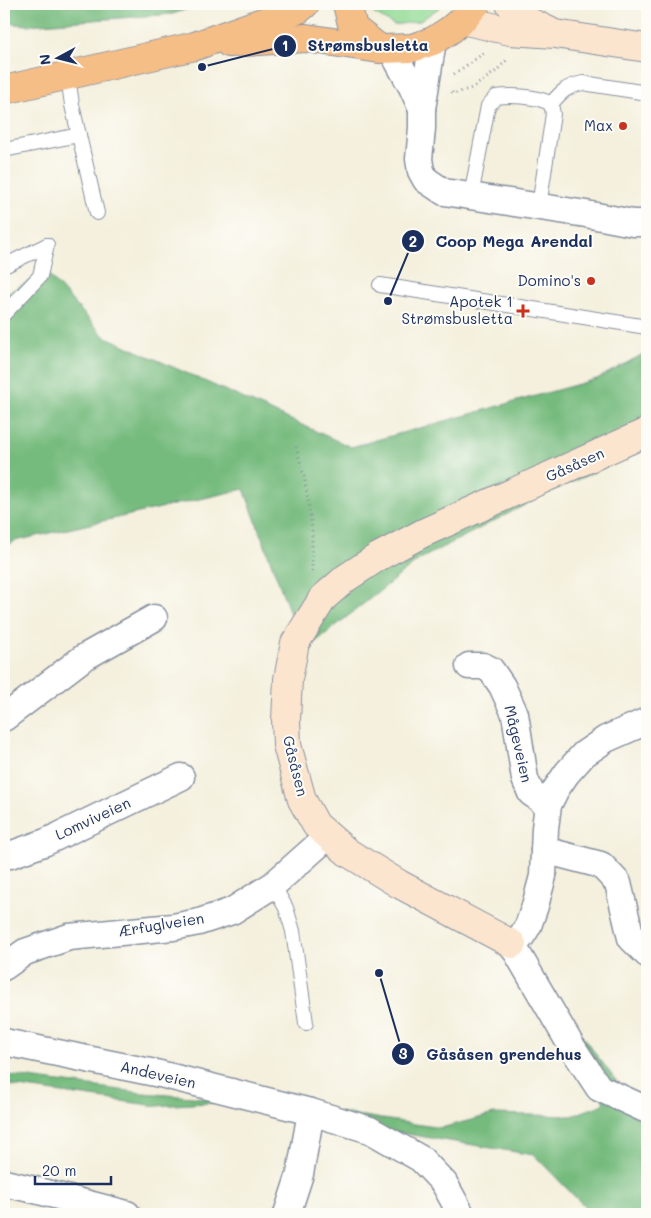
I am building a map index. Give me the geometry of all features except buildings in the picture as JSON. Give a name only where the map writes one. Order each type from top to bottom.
[{"type":"main road","points":[[4,90],[196,46],[299,9],[305,4]]},
{"type":"main road","points":[[347,4],[353,28],[385,49]]},
{"type":"main road","points":[[196,46],[306,38],[385,49],[412,48],[433,41],[450,30],[469,12]]},
{"type":"street","points":[[510,4],[522,18],[555,34]]},
{"type":"street","points":[[469,12],[510,31],[555,34],[647,48]]},
{"type":"street","points":[[433,41],[422,109],[419,159],[421,171],[426,180],[444,192],[539,206],[633,223],[647,223]]},
{"type":"street","points":[[385,49],[412,86],[422,109]]},
{"type":"street","name":"Gåsåsen","points":[[512,944],[399,884],[347,852],[316,825],[302,800],[287,745],[288,679],[295,643],[324,598],[346,578],[378,557],[424,533],[647,432]]},
{"type":"street","points":[[4,718],[83,658],[154,618]]},
{"type":"street","name":"Mågeveien","points":[[469,666],[483,666],[491,670],[502,686],[514,714],[524,779],[531,793],[548,805]]},
{"type":"street","name":"Mågeveien","points":[[512,944],[521,937],[528,926],[536,906],[542,876],[548,805],[556,789],[584,754],[606,739],[647,721]]},
{"type":"street","name":"Lomviveien","points":[[4,853],[10,855],[46,842],[181,778]]},
{"type":"street","name":"Ærfuglveien","points":[[4,966],[25,952],[69,937],[173,927],[199,922],[232,910],[273,885],[327,834]]},
{"type":"street","points":[[544,850],[601,865],[618,884],[631,938],[647,954]]},
{"type":"street","points":[[512,944],[572,1047],[600,1088],[647,1110]]},
{"type":"street","name":"Andeveien","points":[[4,1042],[160,1074],[311,1112],[370,1130],[421,1159],[444,1183],[461,1214]]},
{"type":"street","points":[[287,1214],[300,1174],[311,1112]]},
{"type":"street","points":[[4,1183],[127,1214]]},
{"type":"lane","points":[[68,76],[97,213]]},
{"type":"lane","points":[[551,104],[566,88],[583,83],[647,93]]},
{"type":"lane","points":[[472,196],[488,106],[496,97],[508,96],[545,100],[551,104],[554,114],[539,206]]},
{"type":"lane","points":[[4,150],[79,135]]},
{"type":"lane","points":[[4,266],[47,245],[40,276],[4,314]]},
{"type":"lane","points":[[380,285],[647,327]]},
{"type":"lane","points":[[273,885],[286,908],[293,931],[306,1023]]},
{"type":"path","points":[[451,76],[490,48]]},
{"type":"path","points":[[448,87],[453,94],[472,88],[495,72],[509,58]]},
{"type":"path","points":[[296,448],[305,480],[312,530],[312,571],[318,607]]},
{"type":"green space","points":[[4,4],[201,4],[173,14],[27,25],[4,23]]},
{"type":"green space","points":[[371,4],[443,4],[420,21],[394,25],[373,13]]},
{"type":"green space","points":[[46,272],[104,336],[351,447],[597,379],[647,352],[647,448],[550,492],[420,559],[304,651],[244,489],[15,541],[4,548],[4,295]]},
{"type":"green space","points":[[580,1033],[636,1107],[647,1113],[647,1214],[592,1214],[534,1155],[225,1102],[157,1106],[11,1086],[6,1075],[143,1093],[292,1105],[441,1128],[494,1114],[571,1116],[604,1104]]},
{"type":"place","name":"Strømsbusletta","points":[[202,67]]},
{"type":"place","name":"Max","points":[[623,126]]},
{"type":"place","name":"Domino's","points":[[591,281]]},
{"type":"place","name":"Coop Mega Arendal","points":[[388,301]]},
{"type":"place","name":"Apotek 1 Strømsbusletta","points":[[523,311]]},
{"type":"place","name":"Gåsåsen grendehus","points":[[379,973]]}]
